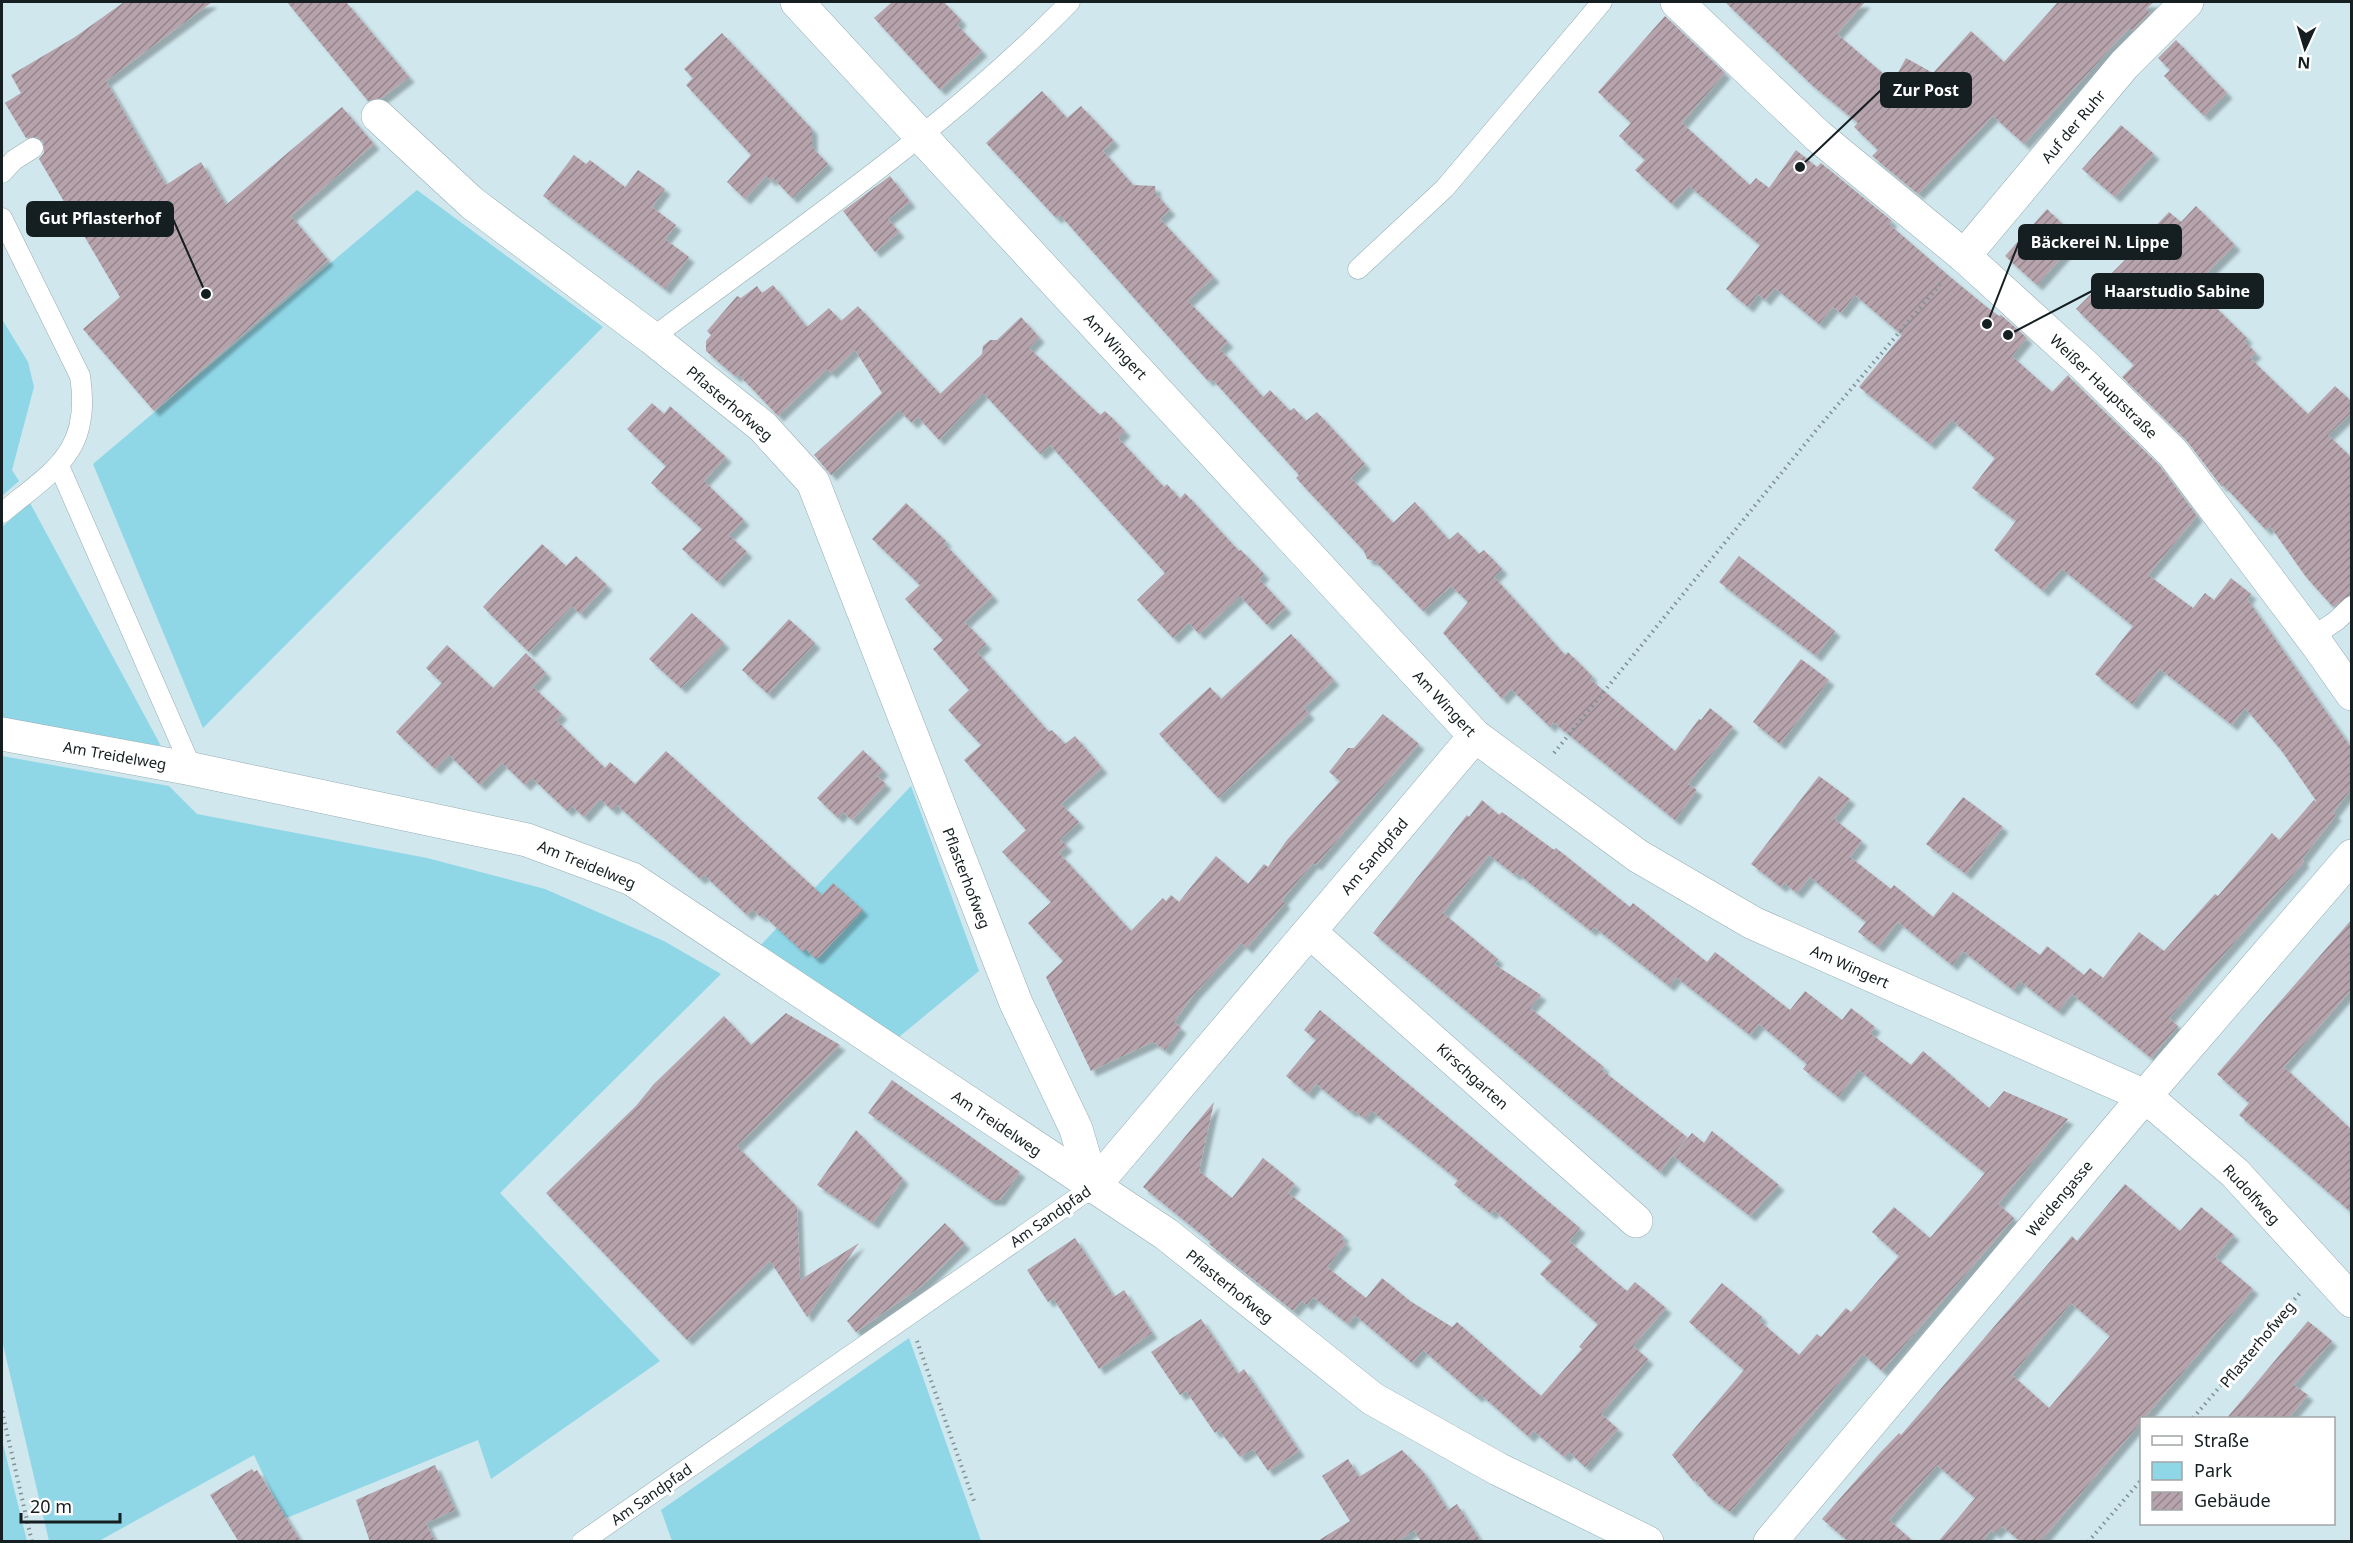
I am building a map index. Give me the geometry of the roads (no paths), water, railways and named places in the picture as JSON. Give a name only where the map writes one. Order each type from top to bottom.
[{"type":"street","name":"Am Wingert","points":[[797,2],[1475,736],[1638,856],[1753,923],[2145,1096]]},
{"type":"street","name":"Weißer Hauptstraße","points":[[1677,2],[1818,136],[1964,256],[2085,365],[2173,453],[2352,694]]},
{"type":"street","name":"Auf der Ruhr","points":[[1964,256],[2124,65],[2187,2]]},
{"type":"street","name":"Pflasterhofweg","points":[[378,116],[472,204],[652,338],[763,427],[813,482],[1016,1003],[1076,1129],[1093,1186],[1166,1234],[1373,1399],[1498,1469],[1647,1542]]},
{"type":"street","name":"Am Treidelweg","points":[[2,734],[192,769],[527,840],[632,879],[1093,1186]]},
{"type":"street","name":"Am Sandpfad","points":[[1093,1186],[1475,736]]},
{"type":"street","name":"Weidengasse","points":[[1770,1542],[2145,1096],[2352,856]]},
{"type":"street","name":"Kirschgarten","points":[[1310,932],[1636,1221]]},
{"type":"street","name":"Rudolfweg","points":[[2145,1096],[2235,1173],[2320,1269],[2352,1301]]},
{"type":"lane","points":[[652,338],[922,135],[1045,27],[1070,2]]},
{"type":"lane","points":[[1358,269],[1445,188],[1602,2]]},
{"type":"lane","points":[[2,173],[14,160],[33,148]]},
{"type":"lane","points":[[2,218],[80,376],[84,401],[82,425],[73,446],[59,466],[2,513]]},
{"type":"lane","points":[[59,466],[192,769]]},
{"type":"lane","points":[[2315,642],[2352,606]]},
{"type":"lane","points":[[2315,642],[2352,622]]},
{"type":"lane","name":"Am Sandpfad","points":[[582,1542],[1093,1186]]},
{"type":"place","name":"Zur Post","points":[[1800,167]]},
{"type":"place","name":"Gut Pflasterhof","points":[[206,294]]},
{"type":"place","name":"Bäckerei N. Lippe","points":[[1987,324]]},
{"type":"place","name":"Haarstudio Sabine","points":[[2008,335]]}]
